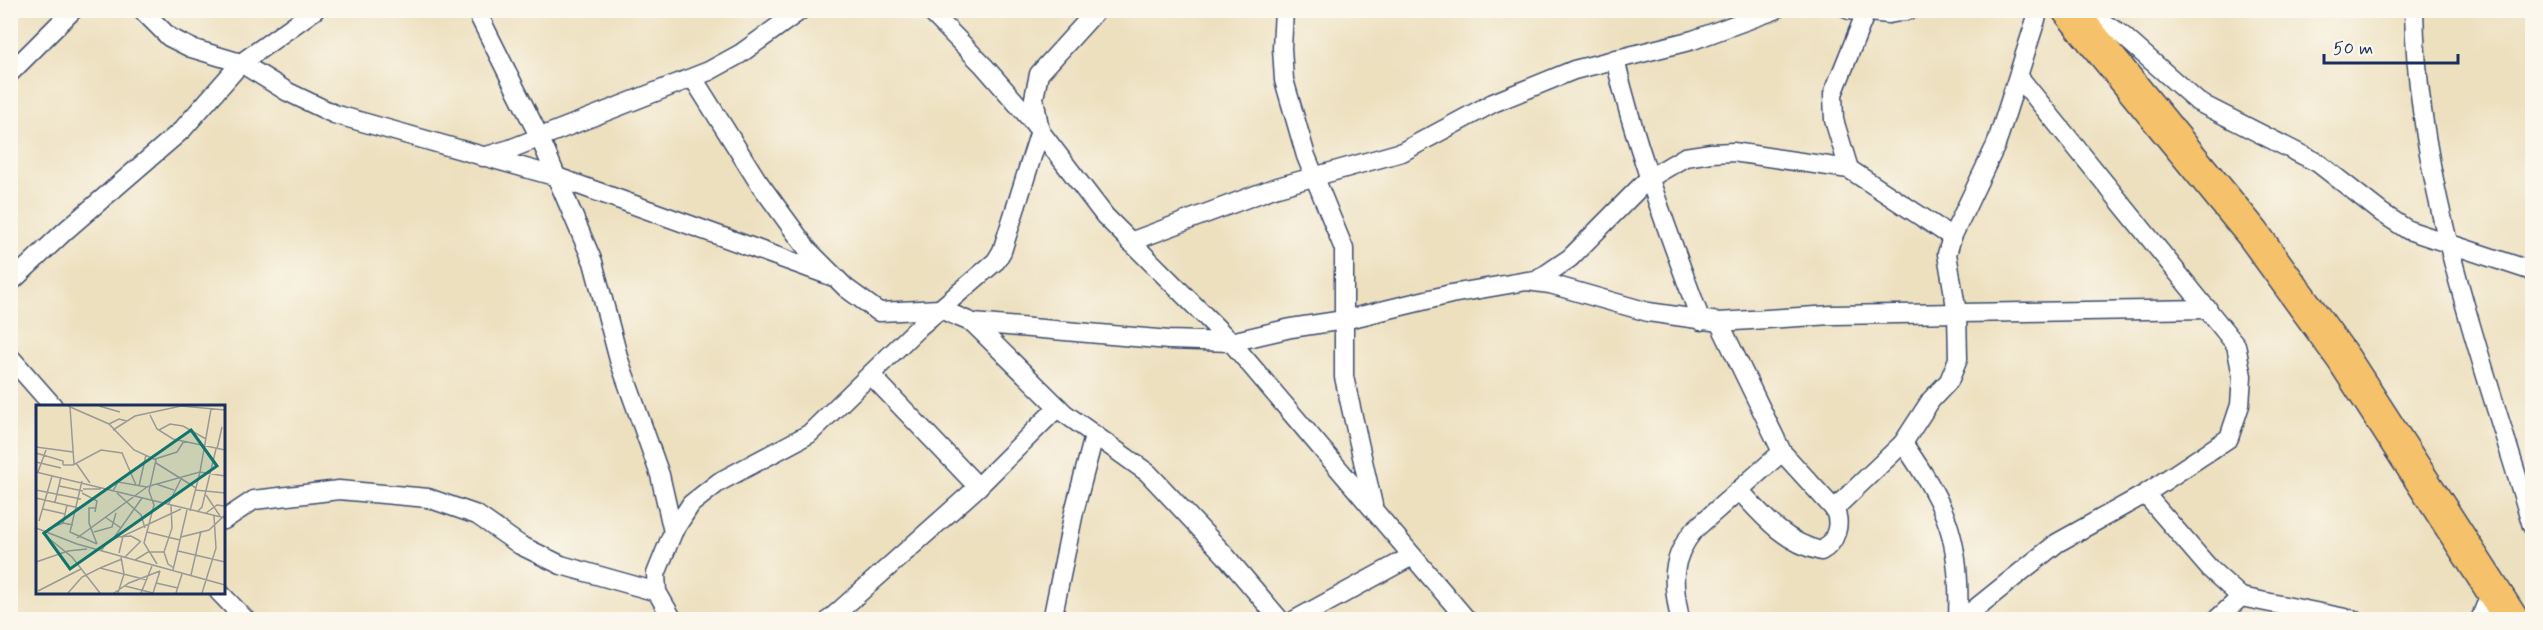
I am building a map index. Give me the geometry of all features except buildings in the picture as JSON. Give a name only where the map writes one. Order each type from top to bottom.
[{"type":"highway","points":[[2069,10],[2253,234],[2343,358],[2493,586],[2512,620]]},
{"type":"street","points":[[12,70],[74,10]]},
{"type":"street","points":[[142,10],[169,37],[191,48],[241,63],[288,92],[334,114],[554,176],[834,277]]},
{"type":"street","points":[[10,283],[65,231],[182,130],[241,63],[315,10]]},
{"type":"street","points":[[476,10],[539,136],[554,176],[597,272],[619,360],[660,475],[673,532]]},
{"type":"street","points":[[481,157],[693,78],[740,54],[801,10]]},
{"type":"street","points":[[929,10],[984,66],[1040,131],[1105,216],[1231,342],[1467,620]]},
{"type":"street","points":[[673,620],[657,592],[656,574],[673,532],[691,504],[706,491],[809,434],[940,309],[986,273],[999,256],[1040,131],[1034,98],[1039,74],[1097,10]]},
{"type":"street","points":[[1284,10],[1282,48],[1284,80],[1314,175],[1344,249],[1345,385],[1374,509]]},
{"type":"street","points":[[1130,242],[1314,175],[1402,152],[1492,103],[1574,70],[1693,40],[1775,10]]},
{"type":"street","points":[[1849,169],[1834,120],[1832,100],[1857,11],[1889,14],[1910,10]]},
{"type":"street","points":[[1834,509],[1903,443],[1931,400],[1949,381],[1958,359],[1957,313],[1947,254],[1952,237],[1996,145],[2039,10]]},
{"type":"street","points":[[2082,10],[2121,34],[2198,102],[2318,163],[2382,213],[2408,230],[2532,271]]},
{"type":"street","points":[[2414,10],[2424,122],[2448,244],[2532,526]]},
{"type":"street","points":[[1615,59],[1648,179],[1710,322],[1782,452],[1834,509],[1839,519],[1838,528],[1827,548],[1821,551],[1783,535],[1739,490]]},
{"type":"street","points":[[693,78],[757,180],[808,250],[860,300],[879,312],[940,309],[973,323],[1169,340],[1231,342],[1291,328],[1344,320],[1451,294],[1518,281],[1536,281],[1648,312],[1710,322],[1779,316],[2208,309]]},
{"type":"street","points":[[1960,620],[2057,543],[2145,494],[2229,438],[2240,405],[2242,376],[2236,345],[2019,78]]},
{"type":"street","points":[[1536,281],[1559,268],[1648,179],[1685,157],[1711,153],[1733,152],[1849,169],[1952,237]]},
{"type":"street","points":[[973,323],[1058,407],[1094,436],[1148,473],[1224,554],[1280,620]]},
{"type":"street","points":[[10,357],[52,405]]},
{"type":"street","points":[[872,376],[978,487]]},
{"type":"street","points":[[829,620],[978,487],[1058,407]]},
{"type":"street","points":[[1053,620],[1074,512],[1094,436]]},
{"type":"street","points":[[1903,443],[1946,515],[1956,547],[1960,620]]},
{"type":"street","points":[[1680,620],[1674,568],[1682,545],[1694,530],[1782,452]]},
{"type":"street","points":[[225,519],[254,500],[339,490],[428,498],[477,515],[520,545],[561,565],[657,592]]},
{"type":"street","points":[[2145,494],[2210,569],[2241,597],[2355,620]]},
{"type":"street","points":[[1295,620],[1412,556]]},
{"type":"street","points":[[2480,620],[2493,586]]},
{"type":"street","points":[[221,594],[246,620]]},
{"type":"street","points":[[2216,620],[2241,597]]}]
